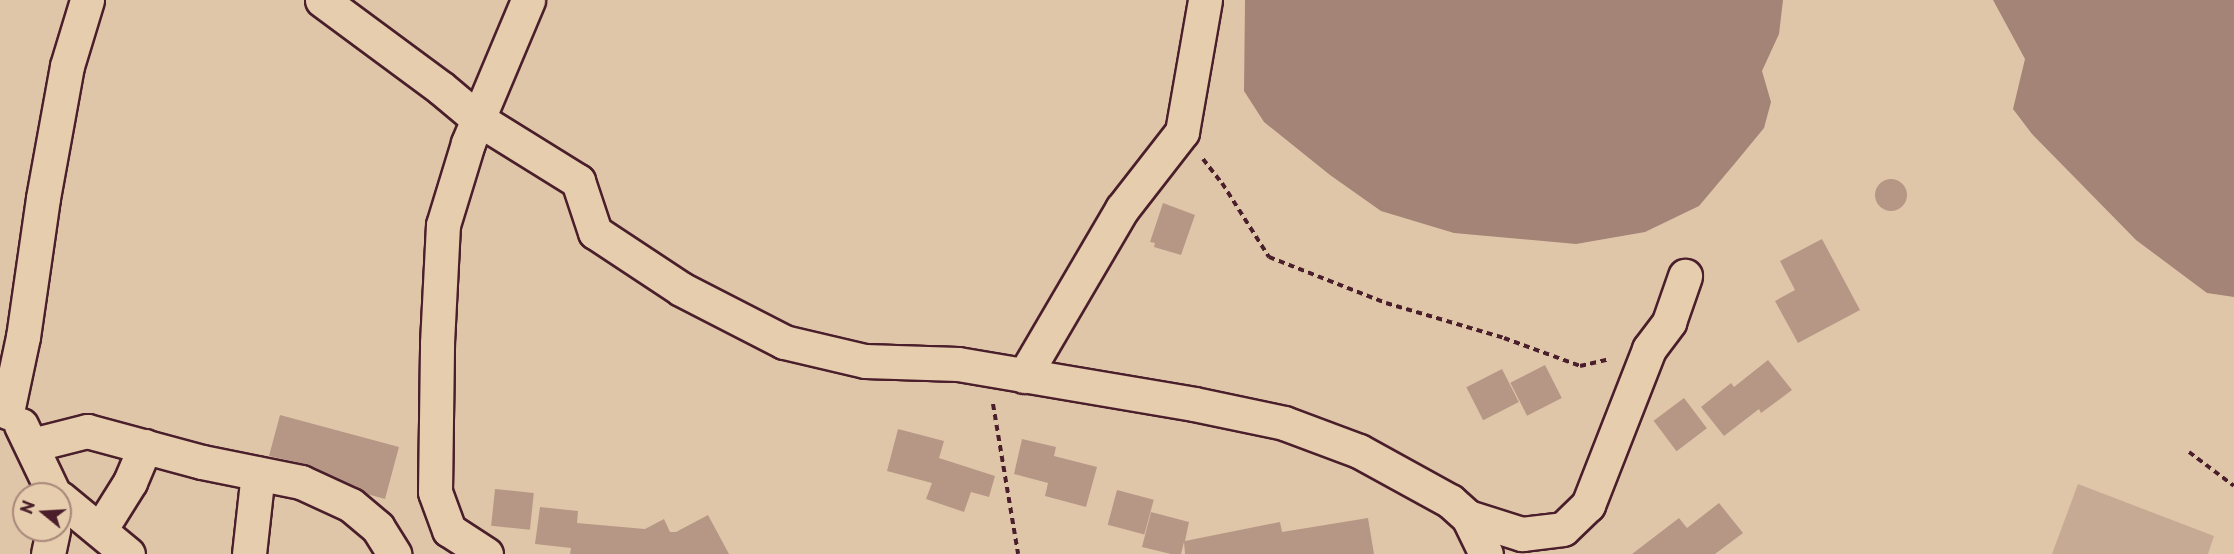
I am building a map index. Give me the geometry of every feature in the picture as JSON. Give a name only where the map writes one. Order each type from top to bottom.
[{"type":"lane","points":[[50,482],[20,424],[4,411],[23,338],[43,198],[67,66],[87,0]]},
{"type":"lane","points":[[322,0],[441,88],[478,119],[578,182],[595,232],[681,289],[784,342],[865,361],[958,364],[1194,404],[1284,423],[1359,451],[1450,501],[1468,517],[1486,554]]},
{"type":"lane","points":[[486,554],[449,530],[435,492],[437,343],[443,225],[468,143],[528,0]]},
{"type":"lane","points":[[1024,376],[1122,209],[1182,132],[1205,0]]},
{"type":"lane","points":[[1468,517],[1522,534],[1563,529],[1588,505],[1649,349],[1669,322],[1685,276]]},
{"type":"lane","points":[[32,445],[87,430],[145,446],[301,482],[351,505],[378,528],[394,554]]},
{"type":"lane","points":[[100,530],[130,482],[145,446]]},
{"type":"lane","points":[[249,554],[258,473]]},
{"type":"lane","points":[[72,508],[128,554]]},
{"type":"path","points":[[1182,132],[1222,183],[1269,256],[1386,303],[1504,338],[1580,366],[1649,349]]},
{"type":"path","points":[[988,369],[1018,554]]},
{"type":"path","points":[[2189,452],[2234,486]]},
{"type":"shaded area","points":[[1245,0],[1783,0],[1779,34],[1762,71],[1771,102],[1764,128],[1699,206],[1645,232],[1576,244],[1454,233],[1381,211],[1330,175],[1264,122],[1244,91]]},
{"type":"shaded area","points":[[1993,0],[2234,0],[2234,297],[2207,293],[2136,240],[2032,134],[2013,109],[2025,59]]},
{"type":"shaded area","points":[[2078,484],[2214,536],[2208,554],[2052,554]]},
{"type":"building","points":[[1891,179],[1902,184],[1907,195],[1902,206],[1891,211],[1880,206],[1875,195],[1880,184]]},
{"type":"building","points":[[1163,203],[1195,215],[1181,255],[1154,247],[1155,243],[1150,242]]},
{"type":"building","points":[[1822,239],[1860,310],[1798,343],[1775,301],[1795,290],[1780,261]]},
{"type":"building","points":[[1768,360],[1792,390],[1761,413],[1759,409],[1724,436],[1701,407],[1731,383],[1734,387]]},
{"type":"building","points":[[1545,365],[1562,398],[1527,416],[1510,383]]},
{"type":"building","points":[[1502,369],[1519,402],[1483,420],[1466,387]]},
{"type":"building","points":[[1684,398],[1707,428],[1677,451],[1654,421]]},
{"type":"building","points":[[280,415],[399,447],[385,499],[367,494],[309,465],[269,456]]},
{"type":"building","points":[[898,429],[944,441],[939,458],[995,476],[989,497],[971,492],[964,512],[926,499],[932,483],[887,471]]},
{"type":"building","points":[[1022,439],[1056,447],[1054,456],[1097,467],[1086,507],[1045,496],[1048,483],[1014,474]]},
{"type":"building","points":[[495,489],[534,493],[530,530],[491,526]]},
{"type":"building","points":[[1117,490],[1154,500],[1144,535],[1108,525]]},
{"type":"building","points":[[1719,503],[1743,533],[1715,554],[1632,554],[1679,518],[1687,528]]},
{"type":"building","points":[[540,507],[578,511],[577,523],[645,529],[664,519],[670,532],[676,532],[708,515],[729,554],[570,554],[571,548],[535,544]]},
{"type":"building","points":[[1151,512],[1189,522],[1185,541],[1280,522],[1282,532],[1368,518],[1374,554],[1185,554],[1184,542],[1181,554],[1171,554],[1142,547]]}]
